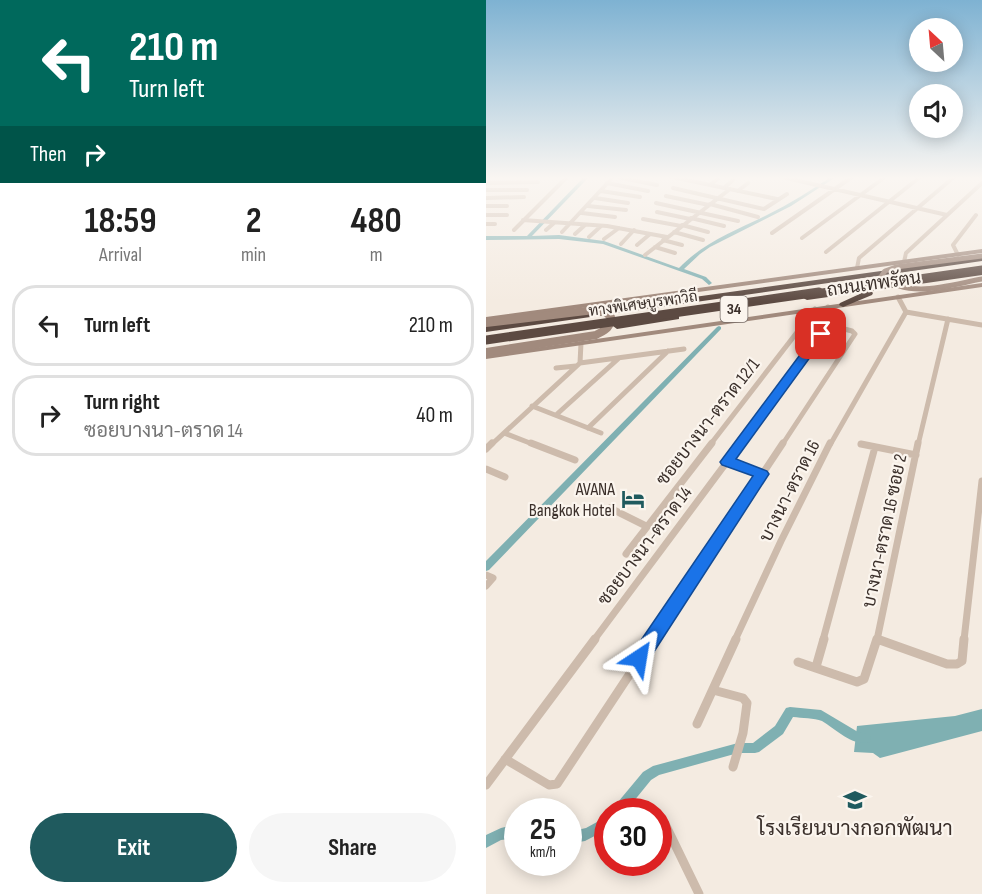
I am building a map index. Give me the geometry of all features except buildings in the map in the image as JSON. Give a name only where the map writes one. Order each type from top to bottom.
[{"type":"highway","name":"ถนนเทพรัตน","points":[[486,329],[787,286],[982,255]]},
{"type":"highway","name":"ถนนเทพรัตน","points":[[486,342],[880,287],[982,269]]},
{"type":"highway","name":"ทางพิเศษบูรพาวิถี","points":[[486,335],[982,269]]},
{"type":"highway","name":"ทางพิเศษบูรพาวิถี","points":[[486,342],[982,269]]},
{"type":"highway","points":[[740,285],[787,286]]},
{"type":"highway","points":[[843,305],[880,287]]},
{"type":"main road","name":"ถนนเทพรัตน","points":[[486,321],[857,268],[958,255],[982,255]]},
{"type":"main road","points":[[982,255],[896,267],[885,271],[881,277],[887,283],[912,290],[982,279]]},
{"type":"main road","name":"ถนนเทพรัตน","points":[[486,357],[982,285]]},
{"type":"main road","points":[[486,321],[594,310],[605,312],[611,317],[611,324],[606,330],[596,335],[486,352]]},
{"type":"street","points":[[562,232],[576,219]]},
{"type":"street","points":[[643,219],[708,232]]},
{"type":"street","points":[[645,255],[690,219]]},
{"type":"street","points":[[694,219],[724,226]]},
{"type":"street","points":[[728,219],[738,221]]},
{"type":"street","points":[[772,233],[792,219]]},
{"type":"street","points":[[802,237],[827,219]]},
{"type":"street","points":[[826,252],[868,219]]},
{"type":"street","points":[[857,268],[859,258],[906,219]]},
{"type":"street","points":[[904,262],[906,253],[943,219]]},
{"type":"street","points":[[958,255],[953,244],[972,219]]},
{"type":"street","points":[[514,230],[523,220],[601,226],[634,230],[682,245]]},
{"type":"street","points":[[546,230],[554,223]]},
{"type":"street","points":[[486,224],[495,224]]},
{"type":"street","points":[[575,234],[585,225]]},
{"type":"street","points":[[589,237],[601,226]]},
{"type":"street","points":[[604,239],[619,228]]},
{"type":"street","points":[[621,244],[634,230]]},
{"type":"street","points":[[674,232],[703,240]]},
{"type":"street","points":[[637,245],[650,234]]},
{"type":"street","points":[[655,247],[675,253]]},
{"type":"street","points":[[898,297],[906,312],[982,325]]},
{"type":"street","points":[[505,759],[549,785],[557,783],[855,334],[852,331],[829,325],[831,317],[828,307]]},
{"type":"street","name":"ซอยบางนา-ตราด 12/1","points":[[626,554],[815,309]]},
{"type":"street","name":"บางนา-ตราด 16","points":[[698,724],[781,541],[839,426],[875,369],[906,312]]},
{"type":"street","name":"บางนา-ตราด 16 ซอย 2","points":[[798,662],[857,681],[863,680],[877,639],[926,404],[948,319]]},
{"type":"street","name":"ซอยบางนา-ตราด 14","points":[[486,784],[829,325]]},
{"type":"street","points":[[486,449],[578,364],[581,343]]},
{"type":"street","points":[[556,368],[684,349]]},
{"type":"street","points":[[588,428],[668,351]]},
{"type":"street","points":[[556,415],[619,358]]},
{"type":"street","points":[[532,406],[601,433]]},
{"type":"street","points":[[504,433],[575,460]]},
{"type":"street","points":[[861,444],[916,455]]},
{"type":"street","points":[[816,667],[875,447]]},
{"type":"street","points":[[727,462],[762,474]]},
{"type":"street","points":[[486,469],[505,477]]},
{"type":"street","points":[[877,639],[947,664],[957,664],[962,661],[982,481]]},
{"type":"street","points":[[610,508],[646,526]]},
{"type":"street","points":[[486,586],[493,578],[487,575]]},
{"type":"street","points":[[713,690],[744,699],[747,705],[743,733],[734,766]]},
{"type":"street","points":[[672,838],[699,894]]},
{"type":"water","points":[[982,709],[982,731],[880,758],[873,753],[854,752],[857,726],[955,716]]},
{"type":"waterway","points":[[529,236],[546,219]]},
{"type":"waterway","points":[[680,270],[708,246],[762,219]]},
{"type":"waterway","points":[[486,238],[559,237],[604,243],[680,270]]},
{"type":"waterway","points":[[680,270],[704,278],[709,283]]},
{"type":"waterway","points":[[486,567],[719,328]]},
{"type":"waterway","points":[[629,798],[647,776],[657,770],[738,748],[755,748],[779,730],[790,712],[821,715],[857,737],[866,738]]},
{"type":"waterway","points":[[582,835],[594,831]]},
{"type":"waterway","points":[[486,842],[504,833]]},
{"type":"place","name":"AVANA Bangkok Hotel","points":[[633,499]]},
{"type":"place","name":"โรงเรียนบางกอกพัฒนา","points":[[855,800]]},
{"type":"route","points":[[639,658],[762,474],[727,462],[821,334]]}]
